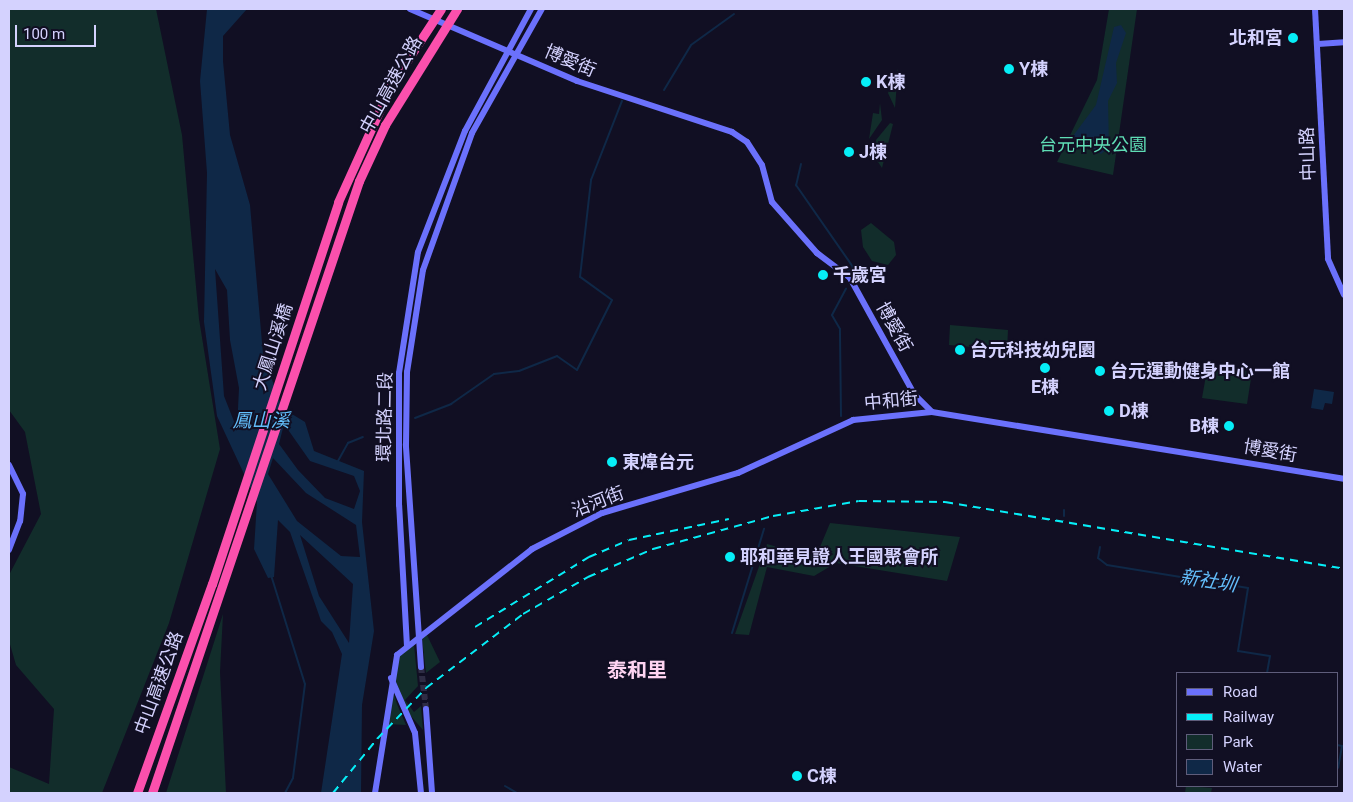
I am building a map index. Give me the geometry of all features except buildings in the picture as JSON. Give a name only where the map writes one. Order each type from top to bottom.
[{"type":"highway","name":"中山高速公路","points":[[359,181],[385,125],[438,34],[457,9]]},
{"type":"highway","name":"中山高速公路","points":[[359,150],[424,33],[439,11]]},
{"type":"highway","name":"大鳳山溪橋","points":[[212,584],[359,150]]},
{"type":"highway","name":"大鳳山溪橋","points":[[224,587],[359,181]]},
{"type":"highway","name":"中山高速公路","points":[[137,793],[212,584]]},
{"type":"highway","name":"中山高速公路","points":[[152,793],[224,587]]},
{"type":"street","name":"博愛街","points":[[410,9],[619,97],[732,132],[747,142],[762,165],[772,202],[817,254],[850,278],[914,394],[932,412],[1344,479]]},
{"type":"street","name":"環北路二段","points":[[407,646],[399,505],[399,373],[418,252],[465,130],[506,50],[531,9]]},
{"type":"street","name":"環北路二段","points":[[421,667],[406,438],[407,372],[422,270],[472,133],[542,9]]},
{"type":"street","name":"中山路","points":[[1315,9],[1328,260],[1344,295]]},
{"type":"street","points":[[1318,44],[1344,42]]},
{"type":"street","name":"中和街","points":[[825,431],[877,415],[932,412]]},
{"type":"street","name":"沿河街","points":[[407,646],[525,554],[584,522],[738,473],[825,431]]},
{"type":"street","points":[[9,465],[23,494],[20,521],[9,550]]},
{"type":"street","points":[[375,793],[390,674],[397,655],[407,646]]},
{"type":"street","points":[[390,674],[415,733],[421,793]]},
{"type":"street","points":[[426,709],[432,793]]},
{"type":"green space","points":[[9,9],[156,9],[182,135],[199,319],[220,449],[169,623],[102,793],[9,793],[9,767],[49,784],[54,709],[16,665],[9,641],[9,575],[41,514],[25,432],[9,410]]},
{"type":"green space","name":"台元中央公園","points":[[1109,9],[1137,9],[1113,175],[1057,162],[1097,80]]},
{"type":"green space","points":[[898,69],[895,108],[888,93]]},
{"type":"green space","points":[[880,103],[882,120],[869,139],[873,113],[879,114]]},
{"type":"green space","points":[[890,123],[893,124],[882,168],[874,156],[876,140]]},
{"type":"green space","points":[[871,223],[894,242],[896,255],[888,265],[872,261],[863,247],[861,230]]},
{"type":"green space","points":[[950,325],[1008,330],[1007,350],[949,345]]},
{"type":"green space","points":[[1208,364],[1252,372],[1247,404],[1202,398]]},
{"type":"green space","points":[[830,523],[960,537],[947,581],[836,563],[814,576],[767,567],[749,635],[735,634],[767,544],[809,556],[820,547]]},
{"type":"green space","points":[[223,614],[220,672],[226,793],[166,793]]},
{"type":"green space","points":[[426,633],[440,662],[426,673],[422,638]]},
{"type":"green space","points":[[414,644],[418,686],[405,700],[414,712],[421,706],[423,730],[410,715],[393,675],[399,656]]},
{"type":"green space","points":[[391,685],[397,704],[406,725],[386,724]]},
{"type":"green space","points":[[1186,787],[1212,788],[1211,793],[1185,793]]},
{"type":"water","name":"鳳山溪","points":[[207,9],[247,9],[223,36],[223,61],[230,135],[250,205],[263,354],[282,408],[305,422],[314,451],[364,471],[362,522],[374,631],[362,705],[361,793],[321,793],[342,654],[332,632],[321,621],[290,532],[278,520],[274,577],[268,578],[254,549],[257,502],[217,416],[204,322],[207,173],[200,81]],"holes":[[[215,269],[227,290],[230,340],[239,388],[237,429],[224,396]],[[284,424],[310,461],[354,476],[360,491],[354,509],[325,498],[298,470],[279,444]],[[273,458],[306,493],[356,525],[360,557],[341,556],[297,521],[268,474]],[[300,535],[353,584],[349,643],[319,596]]]},
{"type":"water","points":[[1121,25],[1126,33],[1116,63],[1117,83],[1108,101],[1109,147],[1101,154],[1088,145],[1074,150],[1070,140],[1096,105],[1114,27]]},
{"type":"water","points":[[1314,389],[1334,392],[1332,404],[1325,403],[1323,410],[1311,408]]},
{"type":"waterway","points":[[664,90],[691,45],[734,14]]},
{"type":"waterway","points":[[415,418],[451,404],[494,374],[519,371],[557,356],[577,370],[612,300],[580,277],[591,180],[622,101]]},
{"type":"waterway","points":[[801,164],[796,185],[853,267],[846,272]]},
{"type":"waterway","points":[[841,416],[840,329],[832,315],[846,289]]},
{"type":"waterway","points":[[338,461],[348,443],[363,437]]},
{"type":"waterway","name":"新社圳","points":[[1064,510],[1064,516]]},
{"type":"waterway","points":[[732,633],[764,529]]},
{"type":"waterway","name":"新社圳","points":[[1100,547],[1098,558],[1107,565],[1248,588],[1238,651],[1270,656],[1267,672]]},
{"type":"waterway","points":[[271,575],[305,684],[293,778],[285,793]]},
{"type":"waterway","name":"新社圳","points":[[1338,745],[1342,746],[1338,768]]},
{"type":"waterway","points":[[505,786],[517,793]]},
{"type":"tunnel","points":[[421,667],[426,709]]},
{"type":"railway","points":[[333,793],[377,739],[426,688],[523,614],[588,577],[653,549],[773,516],[859,501],[945,502],[1344,569]]},
{"type":"railway","points":[[475,627],[589,557],[629,540],[729,519]]},
{"type":"place","name":"北和宮","points":[[1293,38]]},
{"type":"place","name":"Y棟","points":[[1009,69]]},
{"type":"place","name":"K棟","points":[[866,82]]},
{"type":"place","name":"J棟","points":[[849,152]]},
{"type":"place","name":"千歲宮","points":[[823,275]]},
{"type":"place","name":"台元科技幼兒園","points":[[960,350]]},
{"type":"place","name":"E棟","points":[[1045,368]]},
{"type":"place","name":"台元運動健身中心一館","points":[[1100,371]]},
{"type":"place","name":"D棟","points":[[1109,411]]},
{"type":"place","name":"B棟","points":[[1229,426]]},
{"type":"place","name":"東煒台元","points":[[612,462]]},
{"type":"place","name":"耶和華見證人王國聚會所","points":[[730,557]]},
{"type":"place","name":"C棟","points":[[797,776]]},
{"type":"district","name":"泰和里","points":[[637,670]]}]
